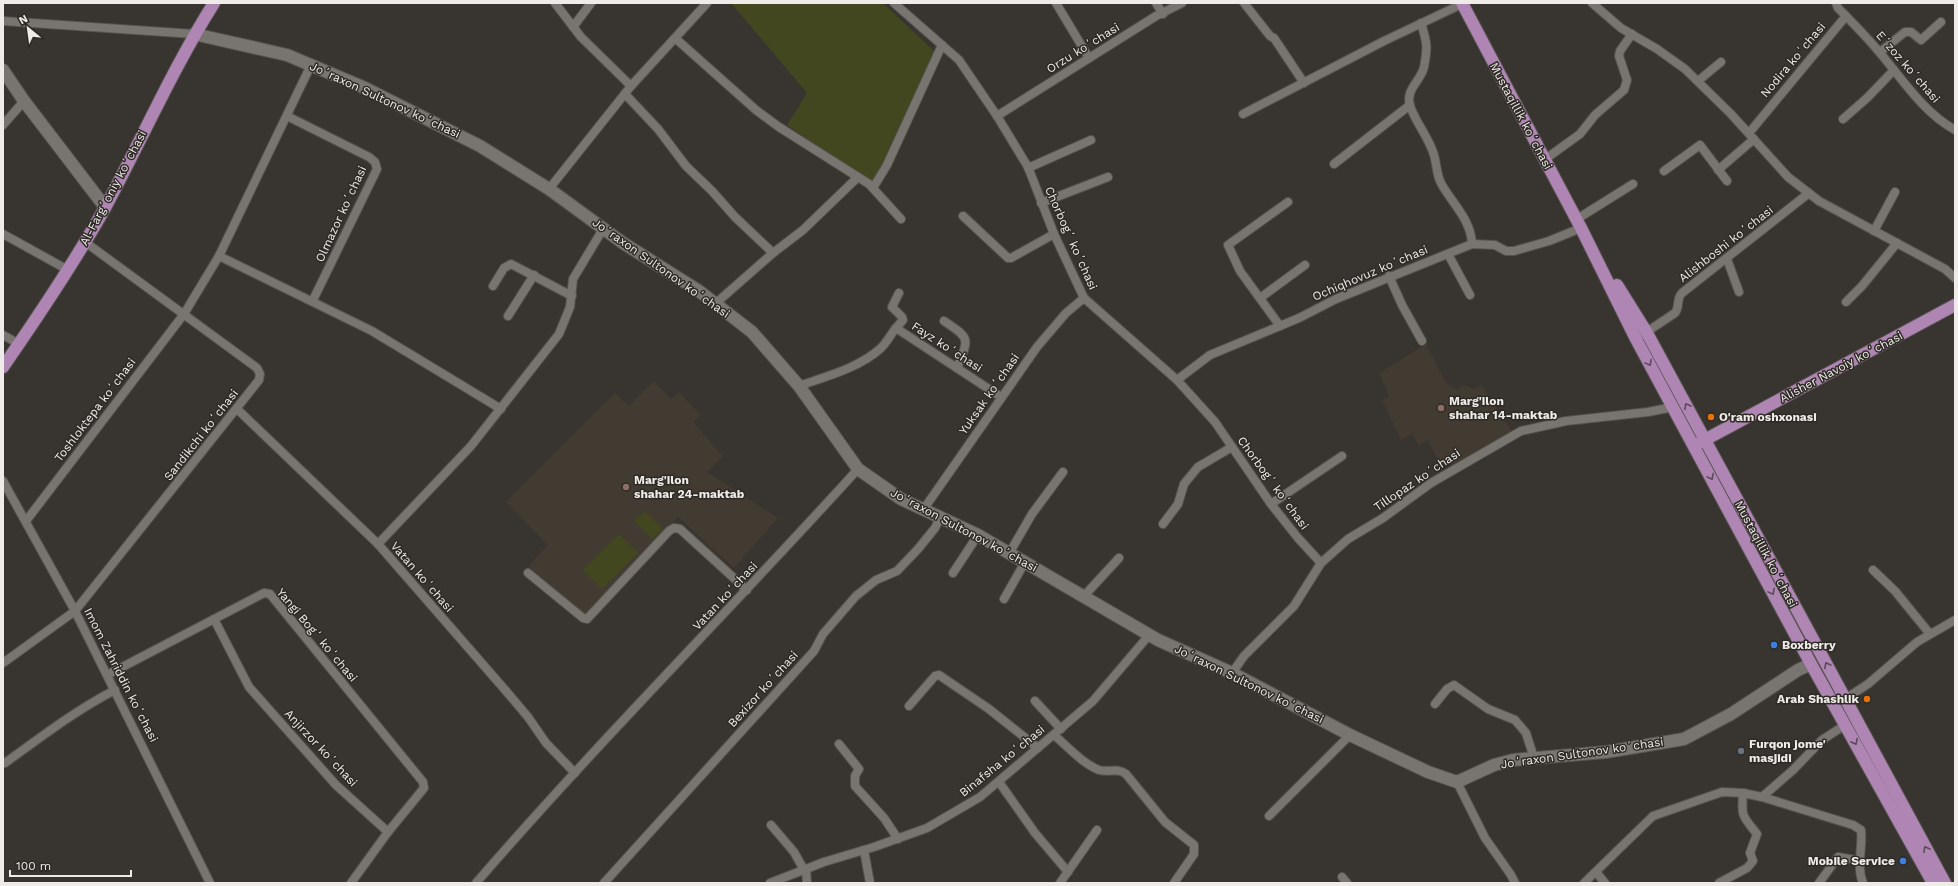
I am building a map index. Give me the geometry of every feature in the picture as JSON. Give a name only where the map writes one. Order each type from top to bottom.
[{"type":"main road","name":"Al-Fargʻoniy koʻchasi","points":[[3,367],[85,242],[105,207],[194,34],[214,3]]},
{"type":"main road","name":"Mustaqillik koʻchasi","points":[[1462,4],[1579,223],[1647,333],[1945,883]]},
{"type":"main road","name":"Mustaqillik koʻchasi","points":[[1579,223],[1636,339],[1811,664],[1933,883]]},
{"type":"main road","name":"Alisher Navoiy koʻchasi","points":[[1694,446],[1955,305]]},
{"type":"street","points":[[555,3],[593,51],[631,86]]},
{"type":"street","points":[[573,27],[591,3]]},
{"type":"street","points":[[549,189],[631,86],[707,3]]},
{"type":"street","name":"Chorbogʻ koʻchasi","points":[[894,3],[959,60],[997,116],[1028,168],[1054,234],[1084,298],[1177,380],[1215,422],[1271,504],[1298,538],[1321,563]]},
{"type":"street","points":[[1056,3],[1089,58]]},
{"type":"street","points":[[1156,3],[1163,14]]},
{"type":"street","name":"Orzu koʻchasi","points":[[997,116],[1089,58],[1182,3]]},
{"type":"street","points":[[1244,3],[1270,36],[1274,38],[1304,83]]},
{"type":"street","points":[[1836,3],[1838,8],[1846,16]]},
{"type":"street","points":[[1243,114],[1421,23],[1462,4]]},
{"type":"street","points":[[1596,4],[1621,28],[1685,69],[1751,136],[1788,177],[1819,201],[1945,269],[1955,278]]},
{"type":"street","name":"Eʻzoz koʻchasi","points":[[1846,16],[1880,52],[1919,101],[1940,122],[1955,130]]},
{"type":"street","name":"Nodira koʻchasi","points":[[1718,170],[1751,136],[1846,16]]},
{"type":"street","points":[[3,21],[194,34]]},
{"type":"street","points":[[1880,52],[1902,33],[1911,32],[1921,40],[1941,22]]},
{"type":"street","points":[[1421,23],[1428,46],[1424,68],[1413,85],[1410,94],[1410,105],[1434,156],[1436,172],[1469,228],[1472,244]]},
{"type":"street","name":"Joʻraxon Sultonov koʻchasi","points":[[194,34],[287,55],[365,88],[480,146],[549,189],[603,229],[699,291],[752,332],[799,386],[858,469],[901,499],[978,535],[1010,552],[1150,634],[1232,673],[1350,735],[1428,772],[1457,782],[1494,765],[1513,760],[1606,752],[1684,739],[1731,714],[1798,670],[1811,664]]},
{"type":"street","points":[[1544,160],[1580,134],[1595,115],[1624,90],[1627,85],[1627,80],[1619,56],[1620,51],[1632,34]]},
{"type":"street","points":[[675,38],[756,110],[779,127],[873,188],[901,219]]},
{"type":"street","points":[[873,188],[887,165],[942,45]]},
{"type":"street","points":[[1698,81],[1721,62]]},
{"type":"street","points":[[184,314],[219,256],[311,65]]},
{"type":"street","points":[[3,70],[24,101],[105,207]]},
{"type":"street","points":[[1843,119],[1867,98],[1894,70]]},
{"type":"street","points":[[625,94],[658,129],[686,166],[712,191],[735,217],[773,253]]},
{"type":"street","points":[[3,125],[24,101]]},
{"type":"street","points":[[1334,164],[1410,105]]},
{"type":"street","name":"Olmazor koʻchasi","points":[[287,116],[369,157],[375,162],[377,169],[313,300]]},
{"type":"street","points":[[1028,168],[1092,140]]},
{"type":"street","points":[[1664,171],[1700,144],[1727,181]]},
{"type":"street","points":[[715,304],[773,253],[803,230],[858,177]]},
{"type":"street","points":[[1041,203],[1108,177]]},
{"type":"street","name":"Ochiqhovuz koʻchasi","points":[[1177,380],[1210,355],[1280,326],[1389,276],[1472,244],[1495,244],[1506,251],[1514,251],[1549,242],[1579,223],[1633,184]]},
{"type":"street","points":[[1874,230],[1895,192]]},
{"type":"street","name":"Alishboshi koʻchasi","points":[[1636,339],[1675,313],[1680,295],[1810,194]]},
{"type":"street","points":[[1280,326],[1240,271],[1228,245],[1288,202]]},
{"type":"street","points":[[963,216],[1008,258],[1011,258],[1054,234]]},
{"type":"street","points":[[378,544],[471,446],[559,334],[570,307],[574,279],[603,229]]},
{"type":"street","points":[[3,234],[68,270]]},
{"type":"street","name":"Sandikchi koʻchasi","points":[[3,663],[75,611],[259,380],[260,374],[257,368],[85,242]]},
{"type":"street","points":[[1846,302],[1862,286],[1897,243]]},
{"type":"street","points":[[1448,254],[1470,295]]},
{"type":"street","points":[[219,256],[313,300],[372,331],[501,409]]},
{"type":"street","points":[[1727,259],[1739,292]]},
{"type":"street","points":[[493,286],[504,268],[509,264],[534,275],[572,296]]},
{"type":"street","points":[[1260,298],[1305,265]]},
{"type":"street","points":[[508,316],[534,275]]},
{"type":"street","points":[[1389,276],[1402,305],[1422,341]]},
{"type":"street","points":[[896,328],[903,320],[892,307],[899,292]]},
{"type":"street","name":"Yuksak koʻchasi","points":[[923,510],[1037,347],[1066,313],[1084,298]]},
{"type":"street","name":"Toshloktepa koʻchasi","points":[[26,521],[184,314]]},
{"type":"street","points":[[944,321],[962,333],[965,340],[964,349],[957,368]]},
{"type":"street","name":"Fayz koʻchasi","points":[[799,386],[846,370],[860,362],[881,348],[896,328],[1001,397]]},
{"type":"street","points":[[3,335],[19,344]]},
{"type":"street","name":"Tillopaz koʻchasi","points":[[1232,673],[1244,656],[1294,606],[1321,563],[1348,539],[1383,518],[1430,483],[1521,431],[1566,421],[1648,412],[1673,407]]},
{"type":"street","name":"Vatan koʻchasi","points":[[237,409],[378,544],[528,717],[546,743],[575,773]]},
{"type":"street","points":[[1163,524],[1178,504],[1184,484],[1198,467],[1232,447]]},
{"type":"street","points":[[1271,504],[1342,456]]},
{"type":"street","name":"Vatan koʻchasi","points":[[476,883],[575,773],[747,590],[858,469]]},
{"type":"street","points":[[1010,552],[1032,514],[1063,472]]},
{"type":"street","name":"Imom Zahriddin koʻchasi","points":[[3,481],[75,611],[210,883]]},
{"type":"street","name":"Bexizor koʻchasi","points":[[604,883],[814,651],[823,634],[852,600],[870,584],[886,574],[897,571],[918,550],[935,528],[940,518]]},
{"type":"street","points":[[528,573],[583,618],[587,619],[669,531],[674,528],[680,529],[747,590]]},
{"type":"street","points":[[953,573],[978,535]]},
{"type":"street","points":[[1084,596],[1119,558]]},
{"type":"street","points":[[1004,599],[1025,562]]},
{"type":"street","points":[[1873,570],[1895,591],[1930,634]]},
{"type":"street","name":"Yangi Bogʻ koʻchasi","points":[[107,675],[264,593],[270,594],[423,782],[424,788],[388,832]]},
{"type":"street","name":"Anjirzor koʻchasi","points":[[214,619],[249,687],[336,785],[388,832]]},
{"type":"street","points":[[1845,700],[1868,684],[1917,642],[1955,620]]},
{"type":"street","name":"Binafsha koʻchasi","points":[[770,883],[824,862],[898,839],[927,828],[980,797],[1093,700],[1150,634]]},
{"type":"street","points":[[909,706],[934,676],[939,675],[989,709],[1038,748]]},
{"type":"street","points":[[1435,704],[1447,689],[1454,686],[1488,709],[1515,720],[1526,733],[1534,758]]},
{"type":"street","points":[[6,763],[49,731],[96,700],[115,690]]},
{"type":"street","points":[[1035,701],[1061,729]]},
{"type":"street","points":[[1762,797],[1793,770],[1822,740],[1845,725]]},
{"type":"street","points":[[1054,735],[1095,768],[1104,771],[1120,770],[1126,774],[1165,822],[1192,842],[1195,848],[1194,854],[1174,883]]},
{"type":"street","points":[[1269,816],[1350,735]]},
{"type":"street","points":[[839,744],[859,769],[855,776],[855,786],[884,818],[898,839]]},
{"type":"street","points":[[999,782],[1035,833],[1068,872]]},
{"type":"street","points":[[1457,782],[1485,838],[1515,883]]},
{"type":"street","points":[[1584,883],[1653,816],[1722,792],[1743,793],[1762,797],[1853,825],[1862,830],[1863,844],[1860,862],[1863,883]]},
{"type":"street","points":[[1719,883],[1747,868],[1753,860],[1750,853],[1757,834],[1748,825],[1742,813],[1743,793]]},
{"type":"street","points":[[771,825],[794,852],[805,869],[807,883]]},
{"type":"street","points":[[1060,883],[1097,830]]},
{"type":"street","points":[[351,883],[388,832]]},
{"type":"street","points":[[864,850],[870,883]]},
{"type":"street","points":[[1819,883],[1838,857],[1860,862]]},
{"type":"street","points":[[1596,872],[1605,883]]},
{"type":"shaded area","name":"Marg'ilon shahar 14-maktab","points":[[1426,344],[1446,383],[1457,390],[1464,385],[1474,389],[1481,385],[1512,432],[1453,468],[1446,457],[1439,461],[1427,440],[1419,445],[1412,434],[1401,440],[1382,400],[1389,396],[1379,373]]},
{"type":"shaded area","name":"Marg'ilon shahar 24-maktab","points":[[654,381],[671,399],[679,392],[701,415],[693,422],[723,456],[707,472],[778,518],[734,568],[678,517],[584,617],[528,566],[548,545],[506,502],[615,393],[629,406]]},
{"type":"green space","points":[[731,3],[883,3],[935,52],[912,108],[873,184],[787,125],[807,93]]},
{"type":"green space","points":[[645,511],[663,529],[652,539],[634,521]]},
{"type":"green space","points":[[619,534],[638,553],[602,589],[583,570]]},
{"type":"place","name":"Marg'ilon shahar 14-maktab","points":[[1441,408]]},
{"type":"place","name":"O'ram oshxonasi","points":[[1711,417]]},
{"type":"place","name":"Marg'ilon shahar 24-maktab","points":[[626,487]]},
{"type":"place","name":"Boxberry","points":[[1774,645]]},
{"type":"place","name":"Arab Shashlik","points":[[1867,699]]},
{"type":"place","name":"Furqon jome' masjidi","points":[[1741,751]]},
{"type":"place","name":"Mobile Service","points":[[1903,861]]}]
